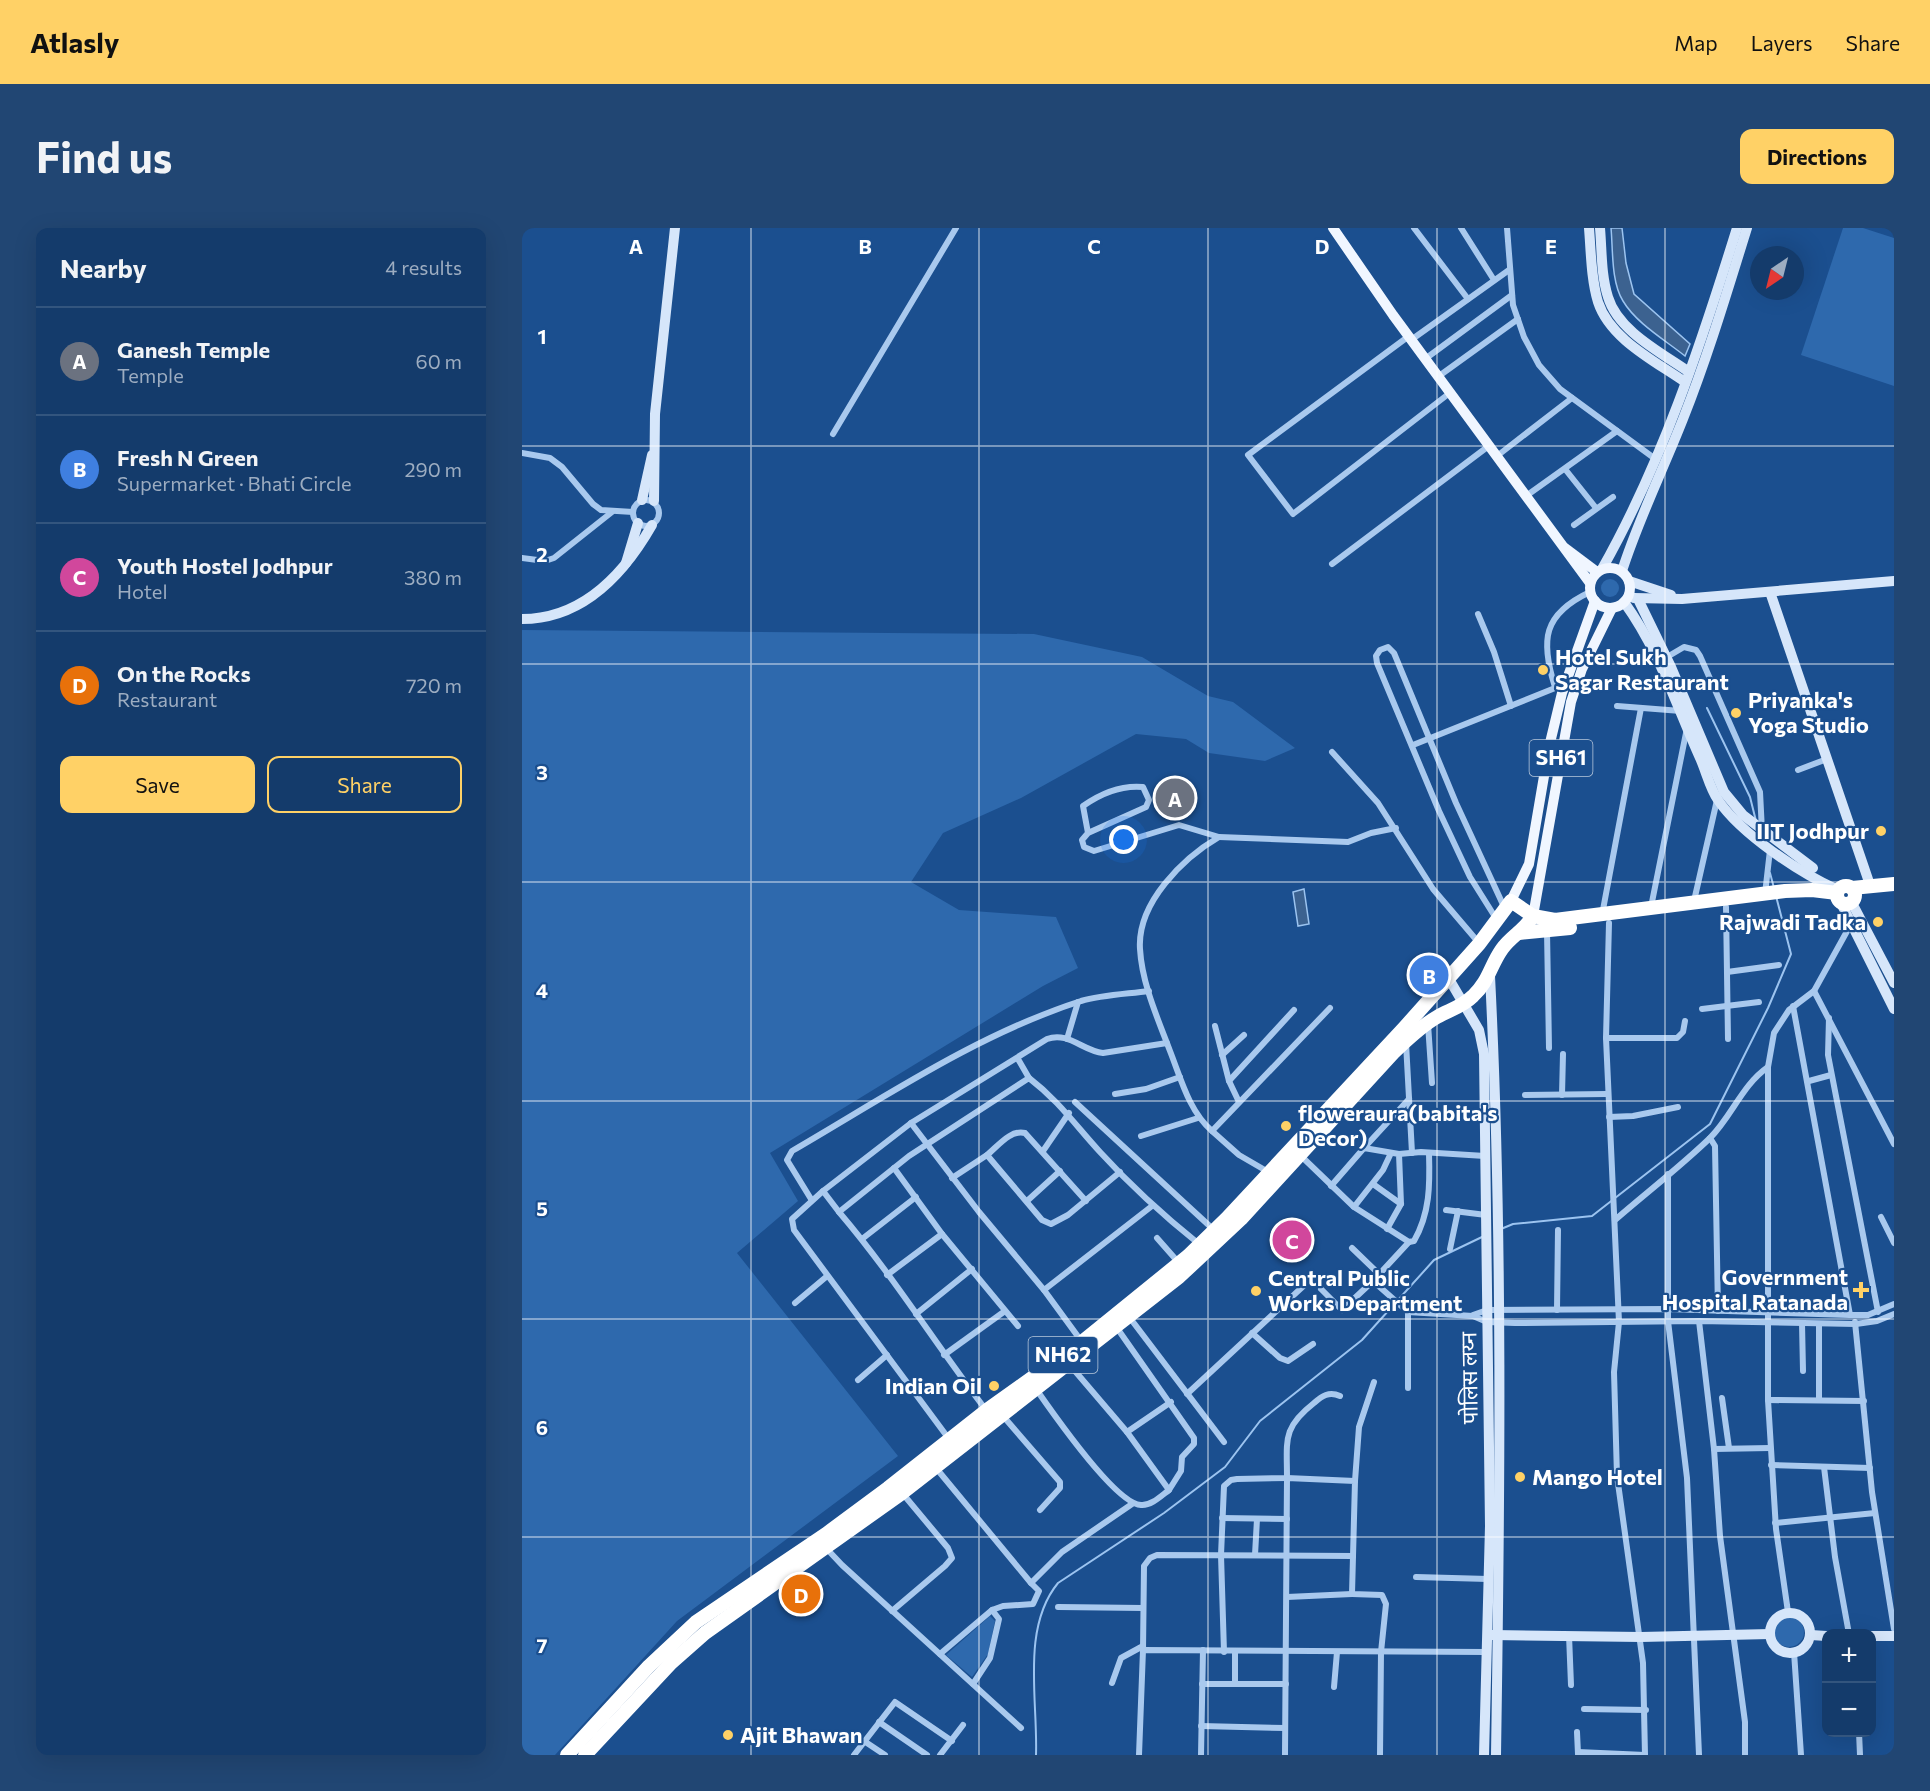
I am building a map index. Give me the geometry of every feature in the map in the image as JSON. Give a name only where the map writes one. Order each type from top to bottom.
[{"type":"highway","points":[[1520,933],[1547,931],[1651,907],[1800,890],[1846,897],[1870,885],[1894,884]]},
{"type":"highway","points":[[1505,910],[1555,920],[1606,919],[1800,897],[1846,897],[1894,891]]},
{"type":"highway","name":"NH62","points":[[585,1755],[671,1663],[705,1633],[902,1493],[1130,1318],[1207,1251],[1449,979],[1505,910]]},
{"type":"highway","name":"NH62","points":[[567,1755],[650,1666],[696,1622],[826,1534],[987,1410],[1082,1342],[1179,1263],[1300,1154],[1406,1040],[1428,1023],[1462,1005],[1490,976],[1501,950],[1520,933],[1533,916]]},
{"type":"main road","points":[[1333,228],[1425,359],[1490,445],[1592,592],[1612,608],[1630,600],[1629,581],[1622,571],[1609,567],[1600,570],[1560,544]]},
{"type":"main road","name":"SH61","points":[[1505,910],[1529,864],[1560,685],[1600,570]]},
{"type":"main road","name":"SH61","points":[[1533,916],[1572,702],[1582,669],[1612,608]]},
{"type":"street","points":[[648,501],[675,228]]},
{"type":"street","points":[[833,434],[956,228]]},
{"type":"street","points":[[1414,228],[1468,299]]},
{"type":"street","points":[[1461,228],[1494,280]]},
{"type":"street","points":[[1507,228],[1512,295],[1518,319],[1539,366],[1560,389],[1654,458]]},
{"type":"street","points":[[1589,228],[1593,278],[1603,313],[1624,339],[1687,377]]},
{"type":"street","points":[[1600,228],[1604,277],[1612,308],[1632,331],[1687,377]]},
{"type":"street","points":[[1600,570],[1618,540],[1687,377],[1737,228]]},
{"type":"street","points":[[1622,571],[1639,517],[1683,419],[1708,351],[1747,228]]},
{"type":"street","points":[[1451,392],[1293,514],[1248,455],[1509,270]]},
{"type":"street","points":[[1425,359],[1512,295]]},
{"type":"street","points":[[1439,376],[1518,319]]},
{"type":"street","points":[[1497,456],[1572,398]]},
{"type":"street","points":[[1526,496],[1617,431]]},
{"type":"street","points":[[1332,564],[1490,445]]},
{"type":"street","points":[[522,453],[550,458],[562,467],[593,504],[601,510],[635,518],[652,525]]},
{"type":"street","points":[[1565,468],[1596,508]]},
{"type":"street","points":[[1574,525],[1613,497]]},
{"type":"street","points":[[625,566],[636,504],[648,501]]},
{"type":"street","points":[[522,619],[542,619],[574,607],[599,593],[625,566],[660,513],[648,501]]},
{"type":"street","points":[[522,558],[545,561],[554,558],[612,512]]},
{"type":"street","points":[[1629,581],[1682,599]]},
{"type":"street","points":[[1630,600],[1682,599],[1894,581]]},
{"type":"street","points":[[1413,745],[1560,685],[1546,660],[1550,628],[1562,608],[1592,592]]},
{"type":"street","points":[[1770,592],[1870,885]]},
{"type":"street","points":[[1630,600],[1666,657],[1724,792],[1762,836],[1824,884],[1846,897],[1851,925],[1894,1009]]},
{"type":"street","points":[[1630,600],[1681,711],[1718,800],[1733,817],[1846,897],[1894,983]]},
{"type":"street","points":[[1478,614],[1494,652],[1510,706]]},
{"type":"street","points":[[1388,647],[1394,653],[1456,803],[1505,910],[1470,877],[1377,663],[1376,656],[1380,650],[1388,647]]},
{"type":"street","points":[[1666,657],[1684,647],[1696,650],[1760,792],[1765,894]]},
{"type":"street","points":[[1617,706],[1681,711]]},
{"type":"street","points":[[1577,1732],[1578,1754],[1645,1755],[1646,1710],[1641,1637],[1617,1476],[1614,1372],[1619,1322],[1606,1038],[1606,919],[1641,708]]},
{"type":"street","points":[[1651,907],[1687,728]]},
{"type":"street","points":[[1332,752],[1378,803],[1433,889],[1479,944]]},
{"type":"street","points":[[1798,770],[1827,759]]},
{"type":"street","points":[[1088,833],[1083,806],[1095,796],[1132,786],[1143,787],[1146,791],[1149,800],[1146,807],[1088,833],[1082,844],[1094,850],[1179,825],[1219,837],[1348,842],[1371,833],[1396,828]]},
{"type":"street","points":[[1694,903],[1718,800]]},
{"type":"street","points":[[1219,837],[1195,852],[1169,877],[1149,914],[1140,941],[1149,991],[1180,1077],[1198,1118],[1239,1155],[1274,1176]]},
{"type":"street","points":[[1788,1612],[1775,1523],[1768,1400],[1768,1067],[1774,1033],[1796,1004],[1812,993],[1851,925],[1846,897]]},
{"type":"street","points":[[1726,907],[1728,1039]]},
{"type":"street","points":[[1547,931],[1549,1048]]},
{"type":"street","points":[[1727,972],[1779,965]]},
{"type":"street","points":[[1490,976],[1498,1214],[1493,1316],[1498,1635],[1496,1755]]},
{"type":"street","name":"पोलिस लय्न","points":[[1449,979],[1482,1039],[1486,1250],[1493,1316],[1484,1755]]},
{"type":"street","points":[[811,1200],[787,1161],[792,1151],[941,1064],[1028,1022],[1078,1002],[1149,991]]},
{"type":"street","points":[[1812,993],[1829,1018],[1894,1144]]},
{"type":"street","points":[[1067,1039],[1078,1002]]},
{"type":"street","points":[[1702,1009],[1759,1002]]},
{"type":"street","points":[[1796,1004],[1852,1315],[1856,1324],[1875,1513],[1894,1629]]},
{"type":"street","points":[[1212,1131],[1330,1008]]},
{"type":"street","points":[[1229,1081],[1294,1010]]},
{"type":"street","points":[[1829,1018],[1827,1055],[1829,1076],[1878,1312]]},
{"type":"street","points":[[1606,1038],[1677,1038],[1683,1032],[1685,1021]]},
{"type":"street","points":[[1428,1023],[1432,1083]]},
{"type":"street","points":[[1215,1026],[1229,1081],[1239,1102]]},
{"type":"street","points":[[1222,1055],[1244,1035]]},
{"type":"street","points":[[949,1439],[826,1277],[791,1223],[792,1219],[811,1200],[911,1123],[1047,1040],[1056,1036],[1103,1053],[1167,1043]]},
{"type":"street","points":[[1406,1040],[1412,1153]]},
{"type":"street","points":[[1562,1095],[1563,1054]]},
{"type":"street","points":[[1018,1059],[1029,1078],[1069,1113],[1099,1152],[1152,1206],[1199,1245]]},
{"type":"street","points":[[1615,1220],[1710,1138],[1731,1112],[1751,1080],[1768,1067]]},
{"type":"street","points":[[1810,1081],[1829,1076]]},
{"type":"street","points":[[1115,1094],[1146,1089],[1180,1077]]},
{"type":"street","points":[[839,1212],[894,1168],[1029,1078]]},
{"type":"street","points":[[1525,1095],[1607,1094]]},
{"type":"street","points":[[1331,1186],[1410,1099]]},
{"type":"street","points":[[1075,1102],[1215,1230]]},
{"type":"street","points":[[1608,1117],[1633,1116],[1678,1107]]},
{"type":"street","points":[[1043,1151],[1069,1113]]},
{"type":"street","points":[[1141,1136],[1198,1118]]},
{"type":"street","points":[[911,1123],[952,1178],[1044,1290],[1082,1342]]},
{"type":"street","points":[[952,1178],[987,1155],[1011,1134],[1020,1132],[1025,1133],[1043,1151],[1086,1201]]},
{"type":"street","points":[[1710,1138],[1715,1146],[1718,1311]]},
{"type":"street","points":[[1364,1148],[1395,1154],[1485,1156]]},
{"type":"street","points":[[1321,1289],[1340,1308],[1345,1309],[1380,1275],[1409,1242],[1414,1241],[1425,1217],[1430,1183],[1429,1153]]},
{"type":"street","points":[[1300,1154],[1354,1207],[1409,1242]]},
{"type":"street","points":[[1354,1207],[1395,1154]]},
{"type":"street","points":[[1387,1229],[1401,1204],[1395,1154]]},
{"type":"street","points":[[987,1155],[1042,1220],[1051,1224],[1086,1201],[1120,1172]]},
{"type":"street","points":[[894,1168],[942,1234],[1018,1326]]},
{"type":"street","points":[[1027,1201],[1060,1171]]},
{"type":"street","points":[[1668,1174],[1667,1309],[1687,1478],[1699,1755]]},
{"type":"street","points":[[1373,1184],[1401,1204]]},
{"type":"street","points":[[823,1191],[862,1239],[944,1356],[987,1410]]},
{"type":"street","points":[[862,1239],[916,1197]]},
{"type":"street","points":[[1044,1290],[1152,1206]]},
{"type":"street","points":[[1446,1210],[1486,1218]]},
{"type":"street","points":[[1450,1249],[1458,1211]]},
{"type":"street","points":[[1881,1217],[1894,1243]]},
{"type":"street","points":[[1557,1310],[1558,1230]]},
{"type":"street","points":[[887,1275],[942,1234]]},
{"type":"street","points":[[1157,1238],[1179,1263]]},
{"type":"street","points":[[1352,1248],[1380,1275]]},
{"type":"street","points":[[916,1314],[972,1269]]},
{"type":"street","points":[[795,1303],[826,1277]]},
{"type":"street","points":[[1187,1394],[1311,1279]]},
{"type":"street","points":[[1373,1281],[1407,1311],[1473,1316],[1619,1322],[1856,1324],[1877,1321],[1894,1314]]},
{"type":"street","points":[[1473,1316],[1557,1310],[1667,1309],[1852,1315],[1878,1312],[1894,1304]]},
{"type":"street","points":[[944,1356],[1005,1311]]},
{"type":"street","points":[[1407,1311],[1408,1388]]},
{"type":"street","points":[[1130,1318],[1224,1442]]},
{"type":"street","points":[[1699,1321],[1714,1449],[1720,1536],[1745,1722],[1745,1755]]},
{"type":"street","points":[[1802,1323],[1803,1371]]},
{"type":"street","points":[[1819,1400],[1820,1324]]},
{"type":"street","points":[[1035,1389],[1097,1470],[1132,1504],[1143,1506],[1169,1491],[1181,1470],[1182,1456],[1194,1444],[1194,1438],[1171,1402],[1117,1328]]},
{"type":"street","points":[[1252,1333],[1280,1358],[1288,1361],[1313,1344]]},
{"type":"street","points":[[858,1380],[887,1355]]},
{"type":"street","points":[[1069,1364],[1127,1432],[1169,1491]]},
{"type":"street","points":[[1352,1594],[1359,1427],[1374,1382]]},
{"type":"street","points":[[1285,1755],[1287,1437],[1292,1423],[1322,1397],[1330,1394],[1340,1396]]},
{"type":"street","points":[[1722,1398],[1729,1448]]},
{"type":"street","points":[[1768,1400],[1864,1401]]},
{"type":"street","points":[[1127,1432],[1171,1402]]},
{"type":"street","points":[[1002,1415],[1060,1482],[1060,1488],[1040,1510]]},
{"type":"street","points":[[1714,1449],[1770,1448]]},
{"type":"street","points":[[1771,1465],[1870,1468]]},
{"type":"street","points":[[936,1467],[1039,1591],[1032,1605],[1003,1606],[992,1610],[940,1654]]},
{"type":"street","points":[[1824,1467],[1848,1629]]},
{"type":"street","points":[[1224,1652],[1221,1555],[1224,1486],[1231,1480],[1287,1478],[1355,1481]]},
{"type":"street","points":[[892,1611],[952,1558],[948,1548],[902,1493]]},
{"type":"street","points":[[1031,1583],[1062,1552],[1132,1504]]},
{"type":"street","points":[[1775,1523],[1875,1513]]},
{"type":"street","points":[[1222,1518],[1287,1519]]},
{"type":"street","points":[[1255,1555],[1257,1519]]},
{"type":"street","points":[[826,1548],[1022,1728]]},
{"type":"street","points":[[1139,1755],[1144,1566],[1150,1558],[1157,1555],[1353,1556]]},
{"type":"street","points":[[1416,1577],[1488,1579]]},
{"type":"street","points":[[1287,1597],[1378,1593],[1385,1599],[1381,1652],[1380,1755]]},
{"type":"street","points":[[1058,1607],[1143,1608]]},
{"type":"street","points":[[973,1683],[990,1659],[999,1619],[992,1610]]},
{"type":"street","points":[[1788,1612],[1800,1614],[1808,1621],[1811,1635],[1806,1646],[1794,1652],[1780,1650],[1773,1643],[1770,1634],[1774,1620],[1788,1612]]},
{"type":"street","points":[[1486,1634],[1641,1637],[1770,1634]]},
{"type":"street","points":[[1569,1635],[1571,1685]]},
{"type":"street","points":[[1811,1635],[1822,1636]]},
{"type":"street","points":[[1876,1636],[1894,1636]]},
{"type":"street","points":[[1112,1683],[1121,1658],[1143,1648],[1224,1652],[1486,1652]]},
{"type":"street","points":[[1200,1755],[1203,1650]]},
{"type":"street","points":[[1235,1651],[1235,1684]]},
{"type":"street","points":[[1334,1687],[1337,1652]]},
{"type":"street","points":[[1794,1652],[1801,1755]]},
{"type":"street","points":[[1202,1684],[1286,1684]]},
{"type":"street","points":[[854,1755],[895,1702],[952,1741]]},
{"type":"street","points":[[1584,1709],[1646,1710]]},
{"type":"street","points":[[879,1722],[927,1755]]},
{"type":"street","points":[[940,1755],[963,1725]]},
{"type":"street","points":[[1201,1726],[1285,1728]]},
{"type":"street","points":[[1859,1737],[1860,1755]]},
{"type":"street","points":[[864,1741],[885,1755]]},
{"type":"shaded area","points":[[1611,228],[1622,228],[1626,263],[1634,294],[1690,344],[1685,356],[1635,317],[1623,301],[1614,275]]},
{"type":"shaded area","points":[[1843,228],[1863,228],[1894,238],[1894,386],[1801,355]]},
{"type":"shaded area","points":[[1606,579],[1614,579],[1619,584],[1617,595],[1606,597],[1601,592],[1601,584]]},
{"type":"shaded area","points":[[522,630],[1034,634],[1142,657],[1208,696],[1233,702],[1295,748],[1265,761],[1209,753],[1186,739],[1136,734],[1021,798],[943,833],[911,882],[959,910],[1056,917],[1078,968],[1043,986],[770,1153],[798,1201],[737,1253],[898,1456],[677,1621],[555,1755],[522,1755]]},
{"type":"shaded area","points":[[1304,889],[1309,924],[1298,926],[1293,892]]},
{"type":"shaded area","points":[[990,1616],[995,1621],[988,1654],[972,1677],[946,1655]]},
{"type":"shaded area","points":[[1789,1617],[1799,1622],[1804,1632],[1799,1642],[1789,1647],[1779,1642],[1774,1632],[1779,1622]]},
{"type":"waterway","points":[[1707,708],[1750,797],[1756,821]]},
{"type":"waterway","points":[[1770,873],[1774,888]]},
{"type":"waterway","points":[[1501,1229],[1513,1224],[1592,1216],[1710,1124],[1768,1008],[1791,954],[1776,896]]},
{"type":"waterway","points":[[1036,1755],[1035,1643],[1039,1621],[1058,1583],[1164,1513],[1225,1467],[1260,1421],[1362,1340],[1434,1260],[1482,1237]]},
{"type":"place","name":"Hotel Sukh Sagar Restaurant","points":[[1543,670]]},
{"type":"place","name":"Priyanka's Yoga Studio","points":[[1736,713]]},
{"type":"place","name":"Ganesh Temple","points":[[1175,798]]},
{"type":"place","name":"IIT Jodhpur","points":[[1881,831]]},
{"type":"place","name":"Rajwadi Tadka","points":[[1878,922]]},
{"type":"place","name":"Fresh N Green","points":[[1429,975]]},
{"type":"place","name":"floweraura(babita's Decor)","points":[[1286,1126]]},
{"type":"place","name":"Youth Hostel Jodhpur","points":[[1292,1240]]},
{"type":"place","name":"Government Hospital Ratanada","points":[[1861,1290]]},
{"type":"place","name":"Central Public Works Department","points":[[1256,1291]]},
{"type":"place","name":"Indian Oil","points":[[994,1386]]},
{"type":"place","name":"Mango Hotel","points":[[1520,1477]]},
{"type":"place","name":"On the Rocks","points":[[801,1594]]},
{"type":"place","name":"Ajit Bhawan","points":[[728,1735]]}]
